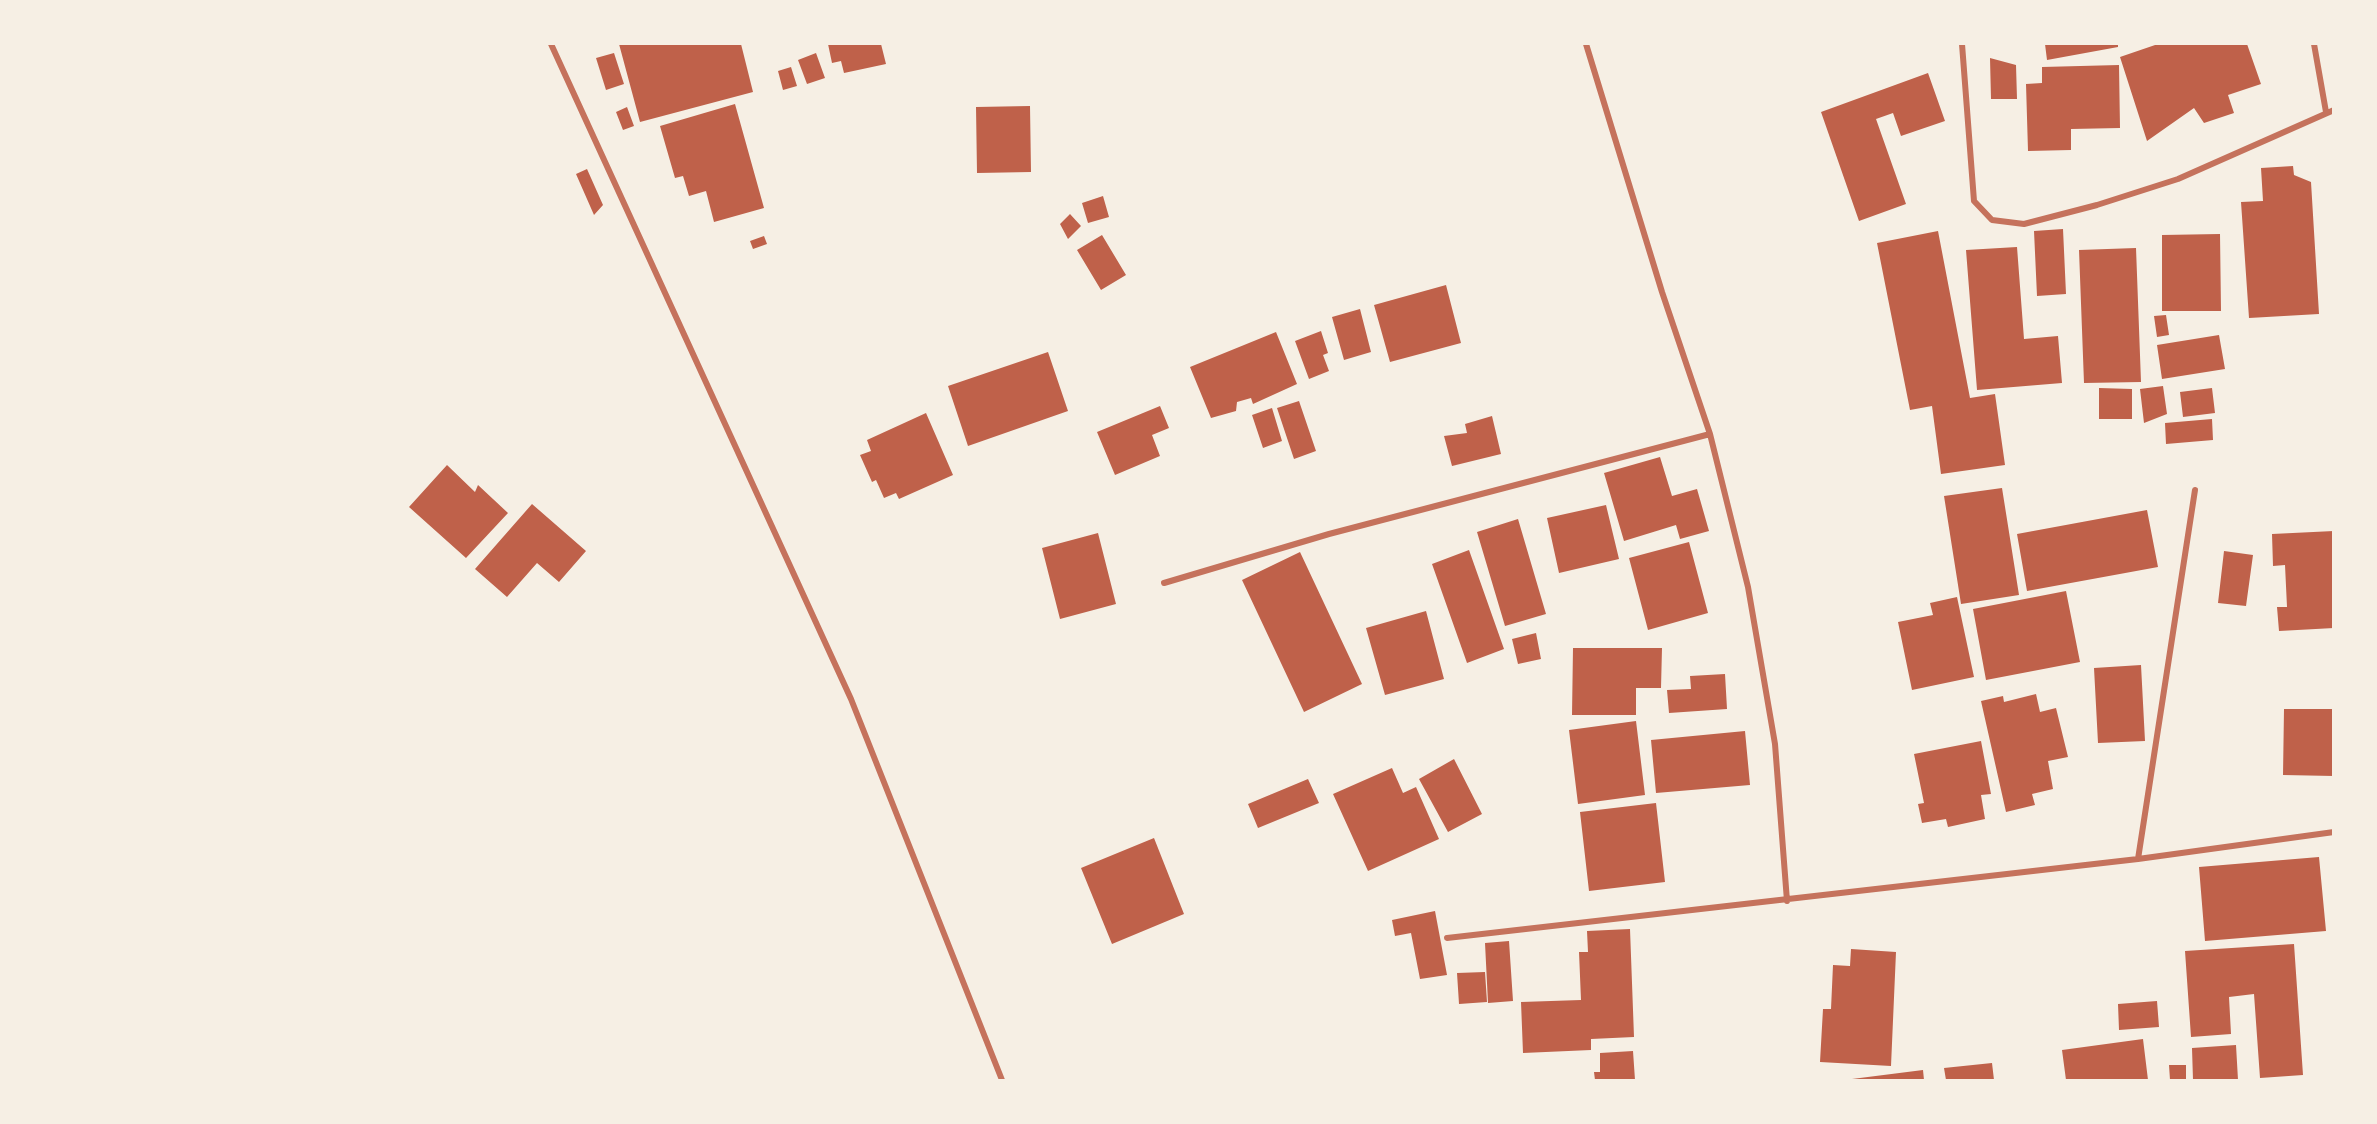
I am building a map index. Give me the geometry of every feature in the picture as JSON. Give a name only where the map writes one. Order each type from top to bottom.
[{"type":"street","points":[[551,44],[851,699],[1002,1080]]},
{"type":"street","points":[[1586,44],[1662,292],[1710,435],[1748,587],[1775,744],[1787,901]]},
{"type":"street","points":[[1962,44],[1974,201],[1992,220],[2024,224],[2097,205],[2178,179],[2334,110]]},
{"type":"street","points":[[2314,44],[2326,112]]},
{"type":"street","points":[[1164,583],[1329,534],[1710,435]]},
{"type":"street","points":[[2138,859],[2195,490]]},
{"type":"street","points":[[1447,938],[1787,901],[2138,859],[2334,832]]},
{"type":"building","points":[[619,44],[741,44],[753,92],[640,122]]},
{"type":"building","points":[[828,44],[881,44],[886,64],[844,73],[841,61],[832,63]]},
{"type":"building","points":[[2045,44],[2118,44],[2118,47],[2047,60]]},
{"type":"building","points":[[2158,44],[2247,44],[2261,84],[2228,95],[2234,113],[2204,123],[2194,108],[2147,141],[2120,57]]},
{"type":"building","points":[[614,53],[624,84],[606,90],[596,58]]},
{"type":"building","points":[[816,53],[825,78],[807,84],[798,60]]},
{"type":"building","points":[[1990,58],[2016,65],[2017,99],[1991,99]]},
{"type":"building","points":[[2119,65],[2120,128],[2071,129],[2071,150],[2028,151],[2026,84],[2042,83],[2042,67]]},
{"type":"building","points":[[791,67],[797,86],[783,90],[778,71]]},
{"type":"building","points":[[1928,73],[1945,121],[1901,136],[1893,113],[1876,119],[1906,204],[1859,221],[1821,112]]},
{"type":"building","points":[[735,104],[764,208],[714,222],[706,191],[689,196],[683,176],[675,178],[660,126]]},
{"type":"building","points":[[1030,106],[1031,172],[977,173],[976,107]]},
{"type":"building","points":[[627,107],[634,126],[623,130],[616,112]]},
{"type":"building","points":[[2293,166],[2294,175],[2311,182],[2319,314],[2249,318],[2241,202],[2263,201],[2261,168]]},
{"type":"building","points":[[587,169],[603,205],[594,215],[576,174]]},
{"type":"building","points":[[1103,196],[1109,217],[1088,223],[1082,203]]},
{"type":"building","points":[[1070,214],[1081,226],[1068,239],[1060,224]]},
{"type":"building","points":[[2063,229],[2066,294],[2037,296],[2034,231]]},
{"type":"building","points":[[1938,231],[1970,398],[1995,394],[2005,465],[1941,474],[1932,406],[1910,410],[1877,243]]},
{"type":"building","points":[[2220,234],[2221,311],[2162,311],[2162,235]]},
{"type":"building","points":[[1102,235],[1126,275],[1101,290],[1077,250]]},
{"type":"building","points":[[764,236],[767,244],[753,249],[750,241]]},
{"type":"building","points":[[2017,247],[2024,339],[2058,336],[2062,383],[1977,390],[1966,250]]},
{"type":"building","points":[[2136,248],[2141,382],[2084,383],[2079,250]]},
{"type":"building","points":[[1446,285],[1461,343],[1390,362],[1374,305]]},
{"type":"building","points":[[1360,309],[1371,352],[1344,360],[1332,317]]},
{"type":"building","points":[[2166,315],[2169,335],[2157,337],[2154,316]]},
{"type":"building","points":[[1321,331],[1328,353],[1323,355],[1329,371],[1309,379],[1295,341]]},
{"type":"building","points":[[1276,332],[1297,384],[1253,404],[1251,398],[1237,402],[1236,411],[1211,418],[1190,367]]},
{"type":"building","points":[[2219,335],[2225,369],[2162,379],[2157,345]]},
{"type":"building","points":[[1048,352],[1068,411],[968,446],[948,386]]},
{"type":"building","points":[[2163,386],[2167,414],[2144,423],[2140,389]]},
{"type":"building","points":[[2099,388],[2132,389],[2132,419],[2099,419]]},
{"type":"building","points":[[2212,388],[2215,413],[2183,417],[2180,392]]},
{"type":"building","points":[[1299,401],[1316,451],[1294,459],[1277,408]]},
{"type":"building","points":[[1160,406],[1169,428],[1152,435],[1160,456],[1115,475],[1097,432]]},
{"type":"building","points":[[1272,408],[1282,441],[1263,448],[1252,415]]},
{"type":"building","points":[[926,413],[953,475],[899,499],[896,493],[884,498],[876,480],[872,482],[860,455],[871,451],[867,440]]},
{"type":"building","points":[[1492,416],[1501,454],[1452,466],[1444,436],[1467,433],[1465,424]]},
{"type":"building","points":[[2212,419],[2213,440],[2166,444],[2165,423]]},
{"type":"building","points":[[1660,457],[1672,496],[1697,489],[1709,531],[1680,539],[1676,525],[1624,541],[1604,473]]},
{"type":"building","points":[[447,465],[475,492],[478,485],[508,513],[466,558],[409,507]]},
{"type":"building","points":[[2002,488],[2019,595],[1961,604],[1944,496]]},
{"type":"building","points":[[532,504],[586,551],[559,582],[537,563],[507,597],[475,569]]},
{"type":"building","points":[[1606,505],[1619,559],[1559,573],[1547,518]]},
{"type":"building","points":[[2147,510],[2158,567],[2027,591],[2017,534]]},
{"type":"building","points":[[1518,519],[1546,614],[1505,626],[1477,532]]},
{"type":"building","points":[[2334,531],[2334,628],[2279,631],[2277,607],[2287,607],[2285,565],[2273,566],[2272,534]]},
{"type":"building","points":[[1098,533],[1116,604],[1060,619],[1042,548]]},
{"type":"building","points":[[1689,542],[1708,613],[1648,630],[1629,558]]},
{"type":"building","points":[[1469,550],[1504,649],[1467,663],[1432,564]]},
{"type":"building","points":[[2224,551],[2253,555],[2246,606],[2218,603]]},
{"type":"building","points":[[1300,552],[1362,684],[1304,712],[1242,580]]},
{"type":"building","points":[[2066,591],[2080,662],[1986,680],[1973,609]]},
{"type":"building","points":[[1957,597],[1974,677],[1912,690],[1898,622],[1933,615],[1930,603]]},
{"type":"building","points":[[1426,611],[1444,679],[1385,695],[1366,628]]},
{"type":"building","points":[[1536,633],[1541,659],[1518,664],[1512,639]]},
{"type":"building","points":[[1573,648],[1662,648],[1661,688],[1636,688],[1636,715],[1572,715]]},
{"type":"building","points":[[2141,665],[2145,741],[2098,743],[2094,668]]},
{"type":"building","points":[[1725,674],[1727,709],[1669,713],[1667,690],[1691,689],[1690,676]]},
{"type":"building","points":[[2036,694],[2040,712],[2056,708],[2068,757],[2048,761],[2053,789],[2032,794],[2035,805],[2006,812],[1981,701],[2003,696],[2004,702]]},
{"type":"building","points":[[2284,709],[2334,709],[2334,776],[2283,775]]},
{"type":"building","points":[[1636,721],[1645,795],[1578,804],[1569,730]]},
{"type":"building","points":[[1745,731],[1750,785],[1656,793],[1651,740]]},
{"type":"building","points":[[1981,741],[1991,794],[1981,795],[1985,819],[1948,827],[1946,819],[1922,823],[1918,804],[1924,803],[1914,754]]},
{"type":"building","points":[[1454,759],[1482,814],[1448,832],[1419,779]]},
{"type":"building","points":[[1392,768],[1403,793],[1416,787],[1439,839],[1368,871],[1333,794]]},
{"type":"building","points":[[1308,779],[1319,803],[1258,828],[1248,804]]},
{"type":"building","points":[[1656,803],[1665,882],[1589,891],[1580,812]]},
{"type":"building","points":[[1154,838],[1184,914],[1112,944],[1081,868]]},
{"type":"building","points":[[2319,857],[2326,931],[2205,941],[2199,867]]},
{"type":"building","points":[[1435,911],[1447,975],[1420,979],[1411,933],[1395,936],[1392,920]]},
{"type":"building","points":[[1630,929],[1634,1037],[1591,1039],[1591,1050],[1523,1053],[1521,1002],[1581,1000],[1579,952],[1588,952],[1587,931]]},
{"type":"building","points":[[1509,941],[1513,1001],[1488,1003],[1485,943]]},
{"type":"building","points":[[2294,944],[2303,1075],[2260,1078],[2254,994],[2229,997],[2231,1034],[2191,1037],[2185,951]]},
{"type":"building","points":[[1851,949],[1896,952],[1891,1066],[1820,1062],[1823,1009],[1831,1009],[1833,965],[1850,966]]},
{"type":"building","points":[[1485,972],[1487,1002],[1459,1004],[1457,973]]},
{"type":"building","points":[[2157,1001],[2159,1027],[2119,1030],[2118,1004]]},
{"type":"building","points":[[2143,1039],[2148,1080],[2066,1080],[2062,1050]]},
{"type":"building","points":[[2236,1045],[2238,1080],[2193,1080],[2192,1048]]},
{"type":"building","points":[[1633,1051],[1635,1080],[1595,1080],[1594,1072],[1600,1072],[1600,1053]]},
{"type":"building","points":[[1992,1063],[1994,1080],[1946,1080],[1944,1068]]},
{"type":"building","points":[[2169,1065],[2186,1065],[2186,1080],[2170,1080]]},
{"type":"building","points":[[1923,1070],[1924,1080],[1852,1080],[1852,1079]]}]
